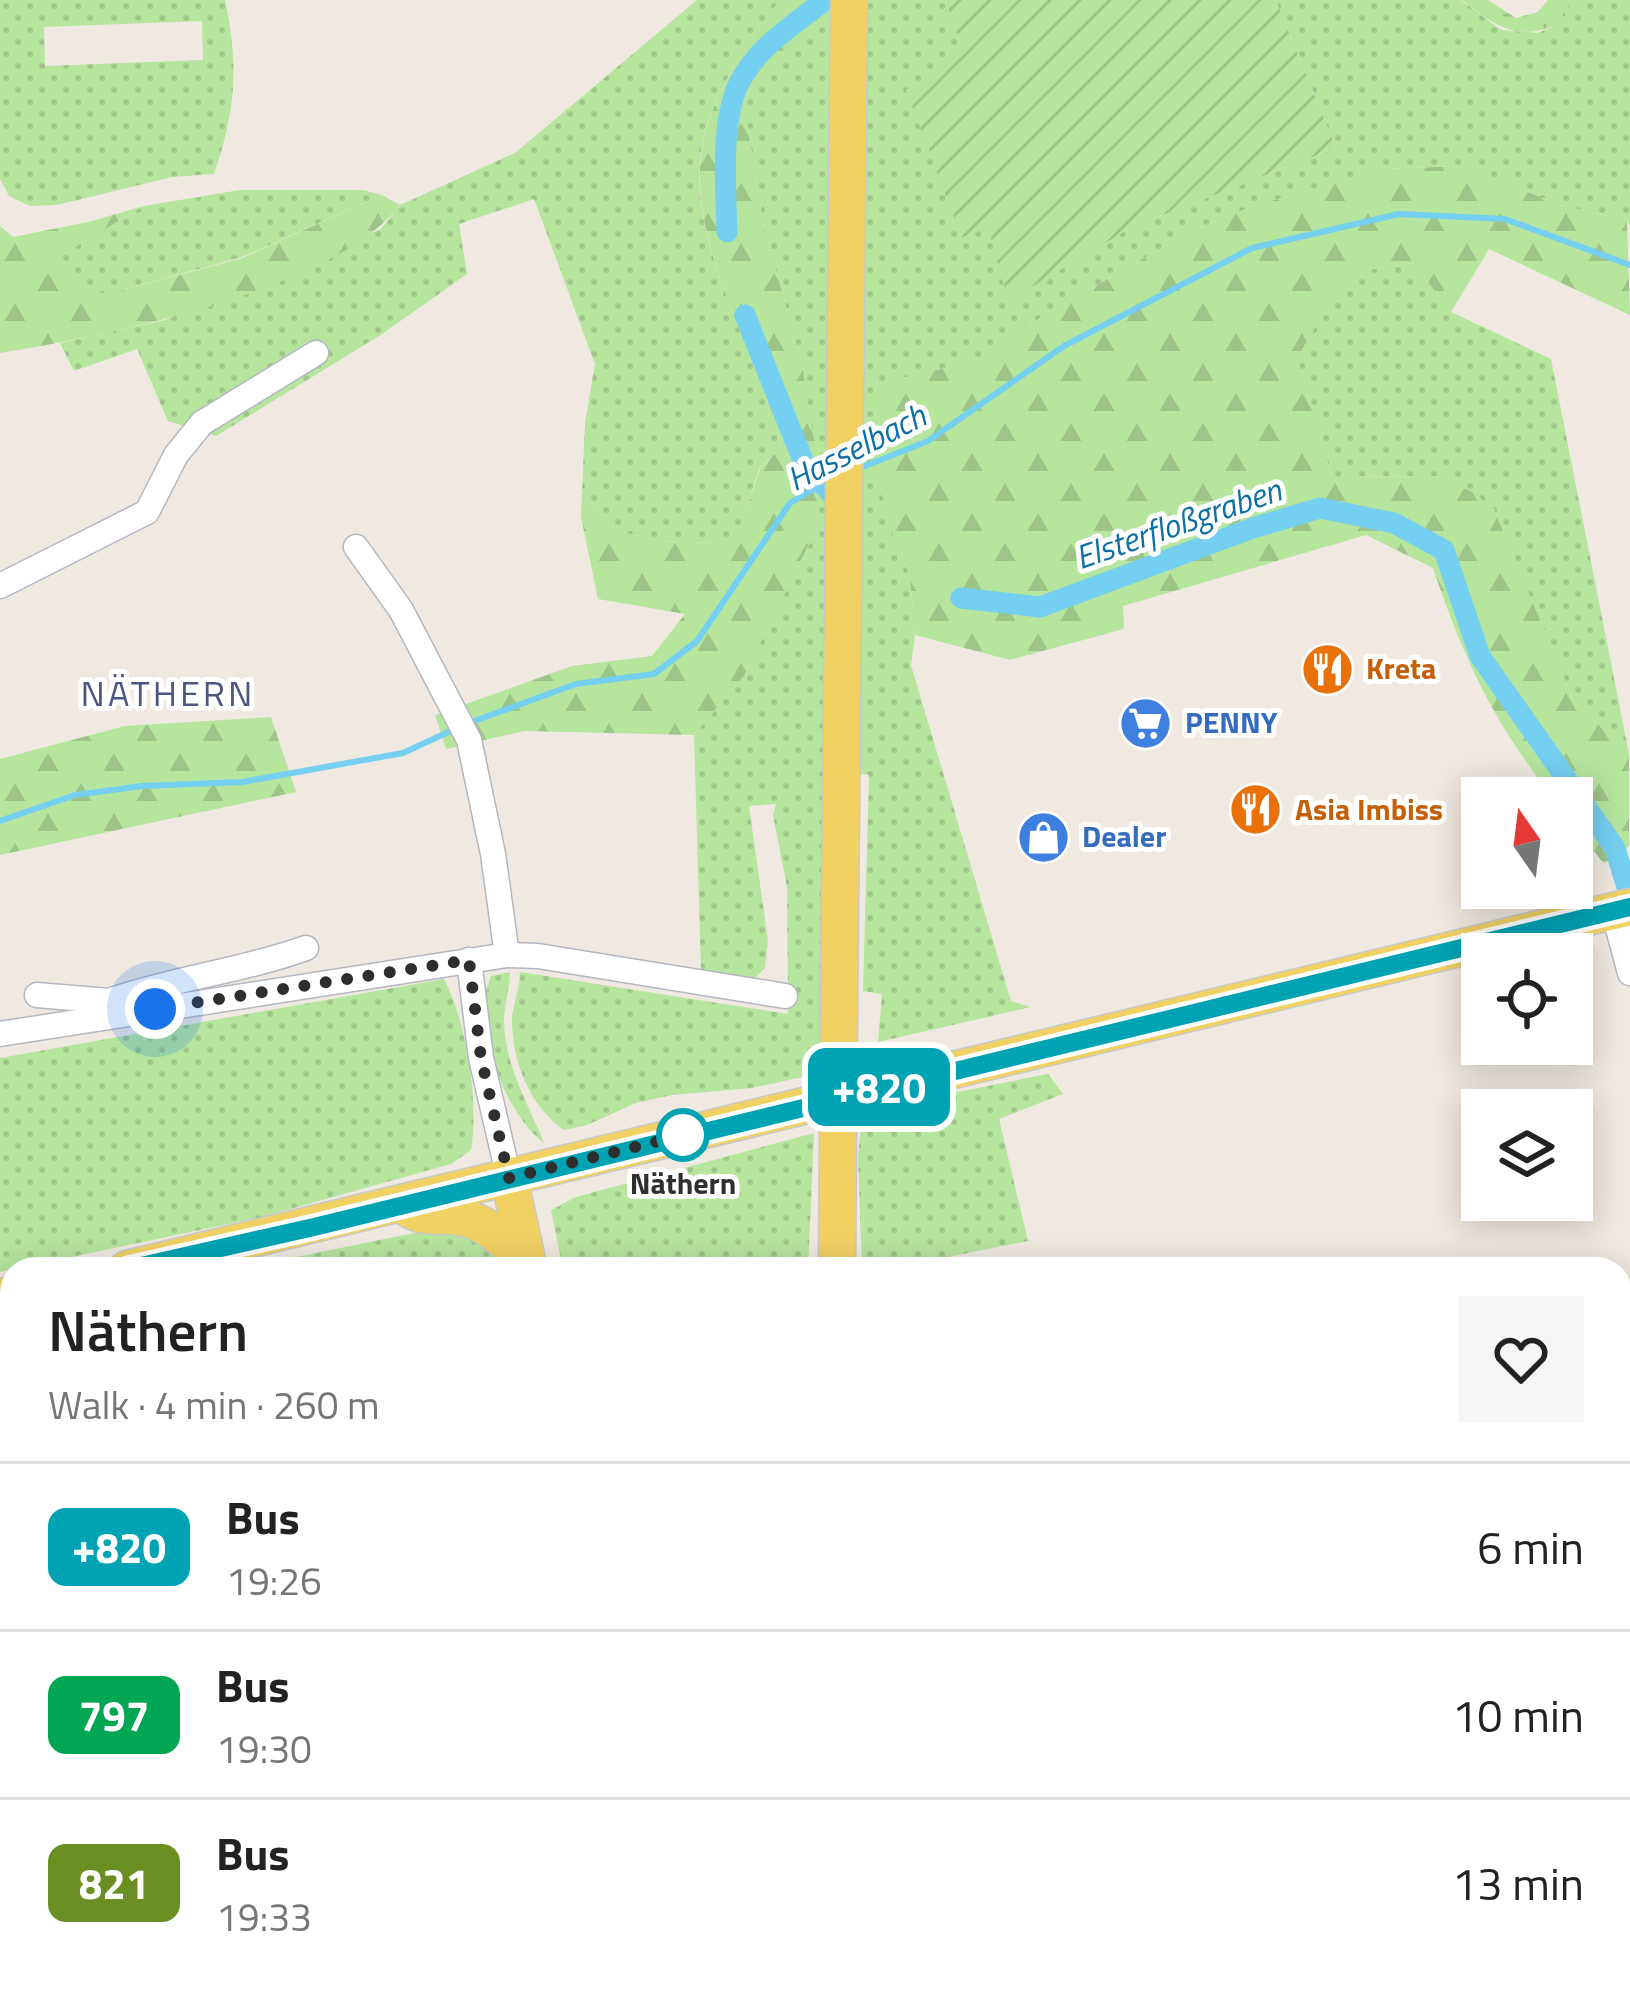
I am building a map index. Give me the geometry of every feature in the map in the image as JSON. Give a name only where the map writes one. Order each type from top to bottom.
[{"type":"main road","points":[[837,1257],[849,0]]},
{"type":"main road","points":[[180,1257],[1622,908]]},
{"type":"main road","points":[[509,1178],[526,1257]]},
{"type":"main road","points":[[401,1205],[426,1218],[465,1218],[482,1224],[519,1257]]},
{"type":"street","points":[[0,586],[146,512],[176,455],[202,422],[316,353]]},
{"type":"street","points":[[356,547],[401,610],[470,740],[507,955]]},
{"type":"street","points":[[1622,908],[1630,974]]},
{"type":"street","points":[[37,995],[110,1008],[185,978],[259,964],[306,948]]},
{"type":"street","points":[[0,1034],[110,1008],[507,955],[785,996]]},
{"type":"street","points":[[469,960],[481,1058],[509,1178]]},
{"type":"green space","points":[[0,0],[225,0],[233,88],[214,174],[172,177],[57,205],[30,206],[9,196],[0,179]],"holes":[[[202,21],[203,60],[45,66],[44,27]]]},
{"type":"green space","points":[[697,0],[779,0],[713,109],[699,174],[712,252],[781,448],[760,467],[738,532],[718,543],[659,541],[618,531],[582,492],[585,423],[595,364],[534,199],[459,224],[467,274],[382,334],[216,436],[168,421],[137,349],[74,371],[60,343],[165,320],[381,229],[400,205],[515,153]]},
{"type":"green space","points":[[779,0],[867,0],[794,43],[743,98],[763,223],[802,365],[815,446],[818,526],[744,676],[694,735],[524,731],[446,749],[435,715],[572,666],[652,656],[685,614],[598,599],[581,517],[582,492],[618,531],[659,541],[717,543],[738,531],[761,467],[781,448],[712,252],[702,211],[700,174],[713,109]]},
{"type":"green space","points":[[867,0],[945,0],[963,49],[963,238],[988,226],[1009,300],[1132,227],[1336,148],[1276,0],[1461,0],[1501,30],[1538,33],[1563,22],[1570,0],[1630,0],[1630,226],[1627,220],[1560,205],[1464,166],[1383,169],[1253,206],[1192,231],[1044,315],[979,361],[875,384],[893,536],[910,576],[915,635],[911,665],[1011,1001],[1031,1007],[878,1042],[882,994],[863,991],[869,775],[829,769],[826,1072],[752,1088],[672,1095],[564,1130],[542,1109],[519,1067],[512,1020],[520,972],[788,1014],[787,887],[773,815],[776,804],[749,806],[768,941],[765,968],[754,979],[701,970],[694,735],[744,676],[818,526],[802,365],[763,223],[743,98],[794,43]]},
{"type":"green space","points":[[945,0],[1276,0],[1336,148],[1132,227],[1008,301],[988,227],[962,238],[906,90],[963,49]]},
{"type":"green space","points":[[1462,0],[1488,0],[1516,18],[1538,12],[1548,0],[1570,0],[1563,22],[1521,32],[1498,25]]},
{"type":"green space","points":[[1464,166],[1560,205],[1627,220],[1630,315],[1489,249],[1451,312],[1413,263],[1368,270],[1320,319],[1297,358],[1332,477],[1436,476],[1472,492],[1494,509],[1574,702],[1629,754],[1629,846],[1604,864],[1593,850],[1593,777],[1537,777],[1497,716],[1469,661],[1433,568],[1366,535],[1123,606],[1124,629],[1010,660],[915,635],[910,576],[876,474],[874,384],[979,361],[1044,315],[1192,231],[1253,206],[1383,169]]},
{"type":"green space","points":[[240,190],[363,190],[382,195],[242,257],[108,294],[77,290],[58,257],[144,206]]},
{"type":"green space","points":[[382,195],[400,205],[368,236],[272,285],[156,321],[0,353],[0,226],[13,237],[144,206],[58,257],[77,290],[108,294],[242,258]]},
{"type":"green space","points":[[1413,263],[1451,312],[1551,359],[1629,754],[1574,702],[1494,509],[1436,476],[1332,477],[1297,358],[1320,319],[1368,270]]},
{"type":"green space","points":[[271,717],[296,792],[0,855],[0,759],[125,726]]},
{"type":"green space","points":[[510,972],[504,1021],[508,1054],[544,1143],[509,1099],[488,1041],[487,986],[491,976]]},
{"type":"green space","points":[[444,979],[465,1040],[472,1087],[471,1150],[451,1164],[262,1217],[71,1257],[0,1257],[0,1058]]},
{"type":"green space","points":[[1048,1074],[1063,1094],[999,1119],[1028,1241],[947,1257],[862,1257],[858,1158],[862,1111]]},
{"type":"green space","points":[[814,1133],[809,1257],[561,1257],[551,1210],[576,1197]]},
{"type":"green space","points":[[448,1226],[493,1248],[498,1257],[297,1257]]},
{"type":"waterway","name":"Elsterfloßgraben","points":[[727,232],[726,152],[735,92],[760,54],[825,0]]},
{"type":"waterway","name":"Hasselbach","points":[[855,470],[928,441],[1064,346],[1252,248],[1399,214],[1505,219],[1630,265]]},
{"type":"waterway","name":"Elsterfloßgraben","points":[[745,315],[804,463],[845,509]]},
{"type":"waterway","name":"Hasselbach","points":[[469,723],[576,684],[654,674],[697,641],[790,503],[831,479]]},
{"type":"waterway","name":"Elsterfloßgraben","points":[[961,598],[1040,607],[1320,508],[1394,523],[1444,550],[1480,656],[1615,848],[1630,897]]},
{"type":"waterway","name":"Hasselbach","points":[[0,821],[75,795],[142,786],[242,782],[403,753],[457,728]]},
{"type":"bus line","name":"+820","points":[[181,1257],[1630,907]]},
{"type":"place","name":"Kreta","points":[[1327,669]]},
{"type":"place","name":"PENNY","points":[[1146,723]]},
{"type":"place","name":"Asia Imbiss","points":[[1256,810]]},
{"type":"place","name":"Dealer","points":[[1043,837]]},
{"type":"place","name":"Näthern","points":[[683,1135]]},
{"type":"district","name":"NÄTHERN","points":[[168,693]]},
{"type":"route","points":[[155,1009],[469,960],[481,1058],[509,1178],[696,1132],[683,1135]]}]
